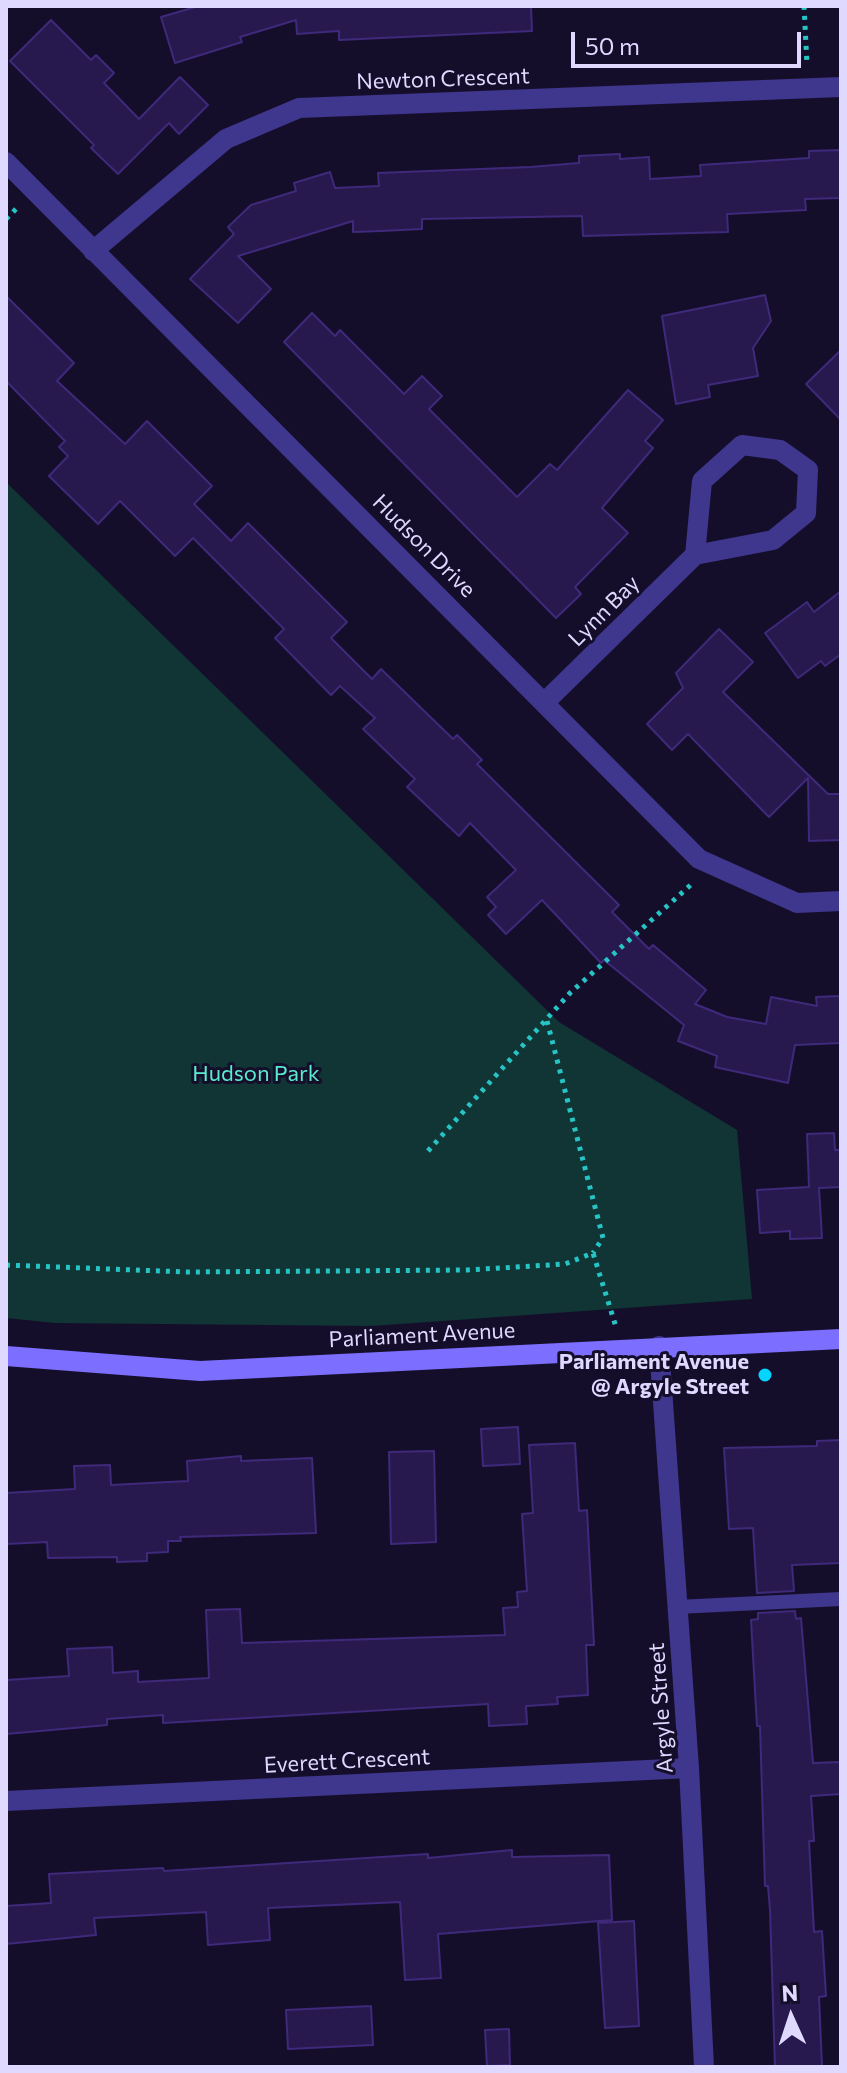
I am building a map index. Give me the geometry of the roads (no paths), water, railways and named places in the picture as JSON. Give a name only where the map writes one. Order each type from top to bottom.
[{"type":"main road","name":"Parliament Avenue","points":[[6,1356],[200,1371],[841,1339]]},
{"type":"street","name":"Newton Crescent","points":[[93,251],[226,139],[299,108],[841,87]]},
{"type":"street","name":"Hudson Drive","points":[[6,162],[546,701],[699,859],[797,903],[841,901]]},
{"type":"street","points":[[742,445],[780,450],[808,470],[806,513],[773,540],[695,555],[702,481],[742,445]]},
{"type":"street","name":"Lynn Bay","points":[[546,701],[695,555]]},
{"type":"street","name":"Argyle Street","points":[[659,1346],[689,1768],[704,2067]]},
{"type":"street","name":"Everett Crescent","points":[[6,1801],[689,1768]]},
{"type":"lane","points":[[677,1607],[841,1599]]},
{"type":"place","name":"Parliament Avenue @ Argyle Street","points":[[765,1375]]},
{"type":"park label","name":"Hudson Park","points":[[256,1074]]}]
